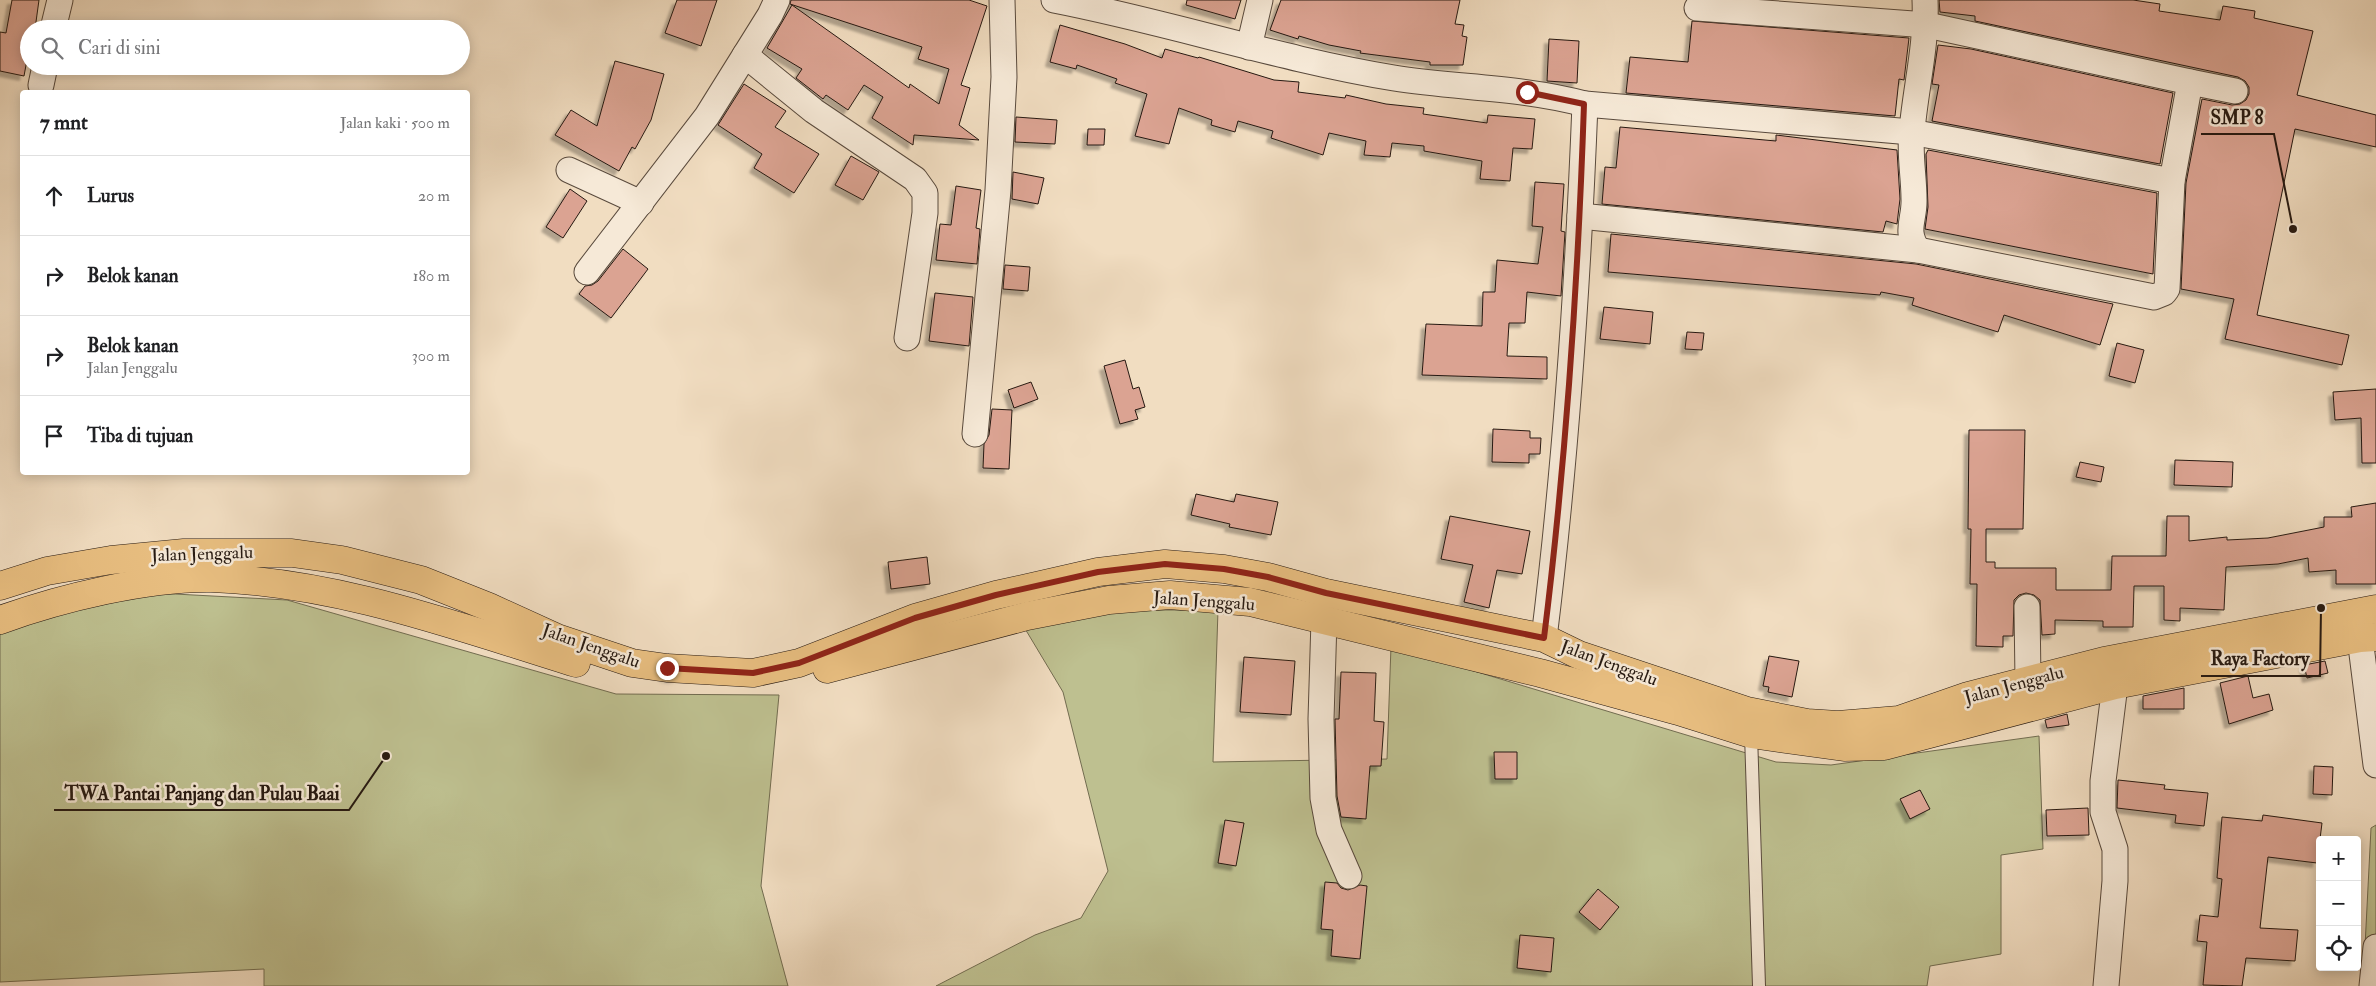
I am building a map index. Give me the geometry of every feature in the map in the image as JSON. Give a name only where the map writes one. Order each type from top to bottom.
[{"type":"main road","name":"Jalan Jenggalu","points":[[0,586],[47,572],[111,560],[184,553],[292,553],[342,560],[421,580],[489,607],[631,670]]},
{"type":"main road","name":"Jalan Jenggalu","points":[[753,679],[915,618],[996,595],[1098,572],[1165,564],[1224,569],[1268,577],[1326,593],[1544,638],[1751,734],[1844,747],[1884,746],[2115,685],[2368,638]]},
{"type":"main road","name":"Jalan Jenggalu","points":[[0,620],[32,608],[138,584],[210,578],[271,583],[337,593],[411,611],[594,668],[631,670],[667,668],[753,679],[816,672],[1027,616],[1109,600],[1170,596],[1250,602],[1540,673],[1685,702],[1747,711],[1807,723],[1838,725],[1899,720],[1968,696],[2104,661],[2376,609]]},
{"type":"street","points":[[55,20],[60,0]]},
{"type":"street","points":[[587,272],[707,116],[770,15],[777,0]]},
{"type":"street","points":[[975,434],[998,190],[1004,77],[1002,0]]},
{"type":"street","points":[[1249,47],[1260,0]]},
{"type":"street","points":[[1918,250],[1911,241],[1909,231],[1914,202],[1911,132],[1926,26],[1925,0]]},
{"type":"street","points":[[1071,2],[1249,47],[1394,78],[1527,92],[1573,101],[1911,132],[2172,181]]},
{"type":"street","points":[[1698,8],[1926,26],[2235,91]]},
{"type":"street","points":[[745,55],[814,111],[915,179],[925,193],[925,213],[907,338]]},
{"type":"street","points":[[1580,216],[1918,250],[2154,298],[2167,289],[2172,181],[2190,82]]},
{"type":"street","points":[[1544,638],[1557,537],[1568,412],[1580,216],[1573,101]]},
{"type":"street","points":[[569,170],[641,203]]},
{"type":"street","points":[[2026,607],[2028,680]]},
{"type":"street","points":[[1324,620],[1321,719],[1323,798],[1329,830],[1349,876]]},
{"type":"street","points":[[2368,638],[2376,765]]},
{"type":"street","points":[[2106,986],[2115,881],[2115,849],[2103,812],[2103,781],[2115,685]]},
{"type":"street","points":[[2372,986],[2376,947]]},
{"type":"lane","points":[[1751,734],[1759,986]]},
{"type":"green space","points":[[156,593],[287,600],[616,694],[779,695],[761,886],[788,986],[264,986],[264,969],[0,982],[0,627]]},
{"type":"green space","points":[[1118,610],[1218,610],[1213,762],[1387,759],[1391,646],[1776,762],[1831,765],[2039,736],[2043,849],[2001,855],[2001,954],[1930,966],[1927,986],[936,986],[1035,935],[1081,918],[1108,871],[1063,692],[1024,627]]},
{"type":"green space","points":[[2376,825],[2376,986],[2363,986],[2371,828]]},
{"type":"building","points":[[12,0],[39,0],[36,20],[20,20],[20,75],[24,76],[0,71],[0,32],[6,33]]},
{"type":"building","points":[[677,0],[717,0],[701,46],[665,33]]},
{"type":"building","points":[[791,0],[969,0],[987,6],[961,85],[970,88],[959,125],[979,140],[914,135],[913,145],[872,118],[883,97],[864,85],[848,110],[826,95],[823,99],[796,78],[802,69],[767,48],[792,5],[909,88],[910,84],[939,104],[949,69],[918,59],[922,47],[790,4]]},
{"type":"building","points":[[1187,0],[1241,0],[1235,19],[1186,5]]},
{"type":"building","points":[[1281,0],[1460,0],[1455,24],[1464,25],[1462,36],[1467,37],[1463,65],[1430,65],[1430,62],[1360,53],[1361,51],[1329,45],[1299,36],[1298,39],[1270,30]]},
{"type":"building","points":[[1939,0],[2133,0],[2160,4],[2159,11],[2220,20],[2223,6],[2255,11],[2254,18],[2313,31],[2297,95],[2376,115],[2376,147],[2295,129],[2257,315],[2349,335],[2342,365],[2225,339],[2234,299],[2181,289],[2186,183],[2202,99],[2232,105],[2240,104],[2246,100],[2249,94],[2249,87],[2245,81],[2238,77],[1975,21],[1975,16],[1940,12]]},
{"type":"building","points":[[1692,21],[1909,38],[1904,80],[1899,79],[1895,116],[1626,93],[1630,57],[1688,62]]},
{"type":"building","points":[[1060,25],[1125,44],[1162,58],[1165,49],[1199,57],[1274,80],[1299,82],[1298,92],[1345,98],[1346,95],[1386,104],[1424,108],[1423,114],[1487,123],[1488,115],[1535,119],[1532,149],[1513,148],[1510,181],[1480,179],[1482,161],[1424,151],[1424,146],[1392,143],[1390,157],[1364,155],[1366,141],[1329,133],[1323,155],[1271,138],[1273,131],[1238,121],[1235,132],[1211,125],[1212,120],[1179,108],[1169,144],[1135,136],[1147,94],[1115,83],[1117,79],[1077,65],[1076,69],[1050,62]]},
{"type":"building","points":[[1549,39],[1579,41],[1577,83],[1547,81]]},
{"type":"building","points":[[1938,45],[1971,49],[2173,93],[2160,164],[1932,121],[1939,85],[1932,84]]},
{"type":"building","points":[[615,61],[664,74],[651,120],[635,149],[632,147],[619,171],[555,135],[571,110],[597,126]]},
{"type":"building","points":[[744,84],[786,111],[775,127],[819,154],[794,193],[754,168],[762,154],[718,125]]},
{"type":"building","points":[[1016,117],[1057,120],[1055,144],[1015,142]]},
{"type":"building","points":[[1620,127],[1776,141],[1776,135],[1897,150],[1900,199],[1897,224],[1886,221],[1883,232],[1602,204],[1605,167],[1616,168]]},
{"type":"building","points":[[1088,129],[1105,129],[1104,145],[1087,145]]},
{"type":"building","points":[[1928,150],[2157,193],[2153,274],[1925,229],[1928,207],[1926,154]]},
{"type":"building","points":[[851,156],[879,172],[863,200],[835,185]]},
{"type":"building","points":[[1013,172],[1044,178],[1038,204],[1012,199]]},
{"type":"building","points":[[1535,182],[1564,184],[1561,231],[1565,232],[1561,296],[1527,292],[1525,323],[1509,323],[1507,356],[1547,357],[1547,379],[1422,375],[1426,324],[1482,326],[1483,292],[1495,292],[1497,260],[1538,264],[1543,227],[1532,226]]},
{"type":"building","points":[[956,186],[981,190],[976,228],[980,229],[977,264],[936,260],[940,224],[951,225]]},
{"type":"building","points":[[570,189],[587,201],[563,238],[546,227]]},
{"type":"building","points":[[1611,234],[1916,264],[2113,304],[2100,345],[2004,315],[1998,332],[1912,305],[1914,298],[1881,292],[1880,295],[1608,272]]},
{"type":"building","points":[[623,249],[648,269],[611,318],[579,294],[585,286],[592,285],[598,281]]},
{"type":"building","points":[[1005,265],[1030,267],[1028,291],[1003,289]]},
{"type":"building","points":[[935,293],[973,297],[969,346],[929,341]]},
{"type":"building","points":[[1604,307],[1653,312],[1650,344],[1600,339]]},
{"type":"building","points":[[1687,332],[1704,333],[1702,350],[1685,349]]},
{"type":"building","points":[[2117,343],[2144,350],[2135,383],[2109,376]]},
{"type":"building","points":[[1125,360],[1133,389],[1139,387],[1145,407],[1135,410],[1138,419],[1120,424],[1104,366]]},
{"type":"building","points":[[1031,382],[1038,399],[1014,408],[1008,390]]},
{"type":"building","points":[[2376,389],[2376,463],[2362,463],[2361,418],[2335,420],[2333,392]]},
{"type":"building","points":[[992,409],[1012,410],[1009,469],[983,468],[984,444],[989,435]]},
{"type":"building","points":[[1493,429],[1530,431],[1530,438],[1541,438],[1540,454],[1529,454],[1529,463],[1492,462]]},
{"type":"building","points":[[1969,430],[2025,430],[2023,529],[1986,529],[1986,562],[1995,562],[1995,568],[2056,568],[2056,590],[2111,590],[2112,556],[2166,556],[2167,516],[2189,516],[2189,541],[2227,537],[2227,540],[2268,538],[2324,527],[2324,517],[2352,517],[2351,507],[2376,503],[2376,584],[2336,584],[2336,570],[2309,572],[2308,558],[2278,564],[2226,567],[2224,610],[2180,608],[2180,621],[2164,620],[2164,586],[2134,586],[2133,627],[2103,627],[2103,621],[2055,620],[2055,634],[2042,635],[2040,600],[2034,595],[2026,593],[2019,595],[2014,600],[2013,636],[2003,636],[2003,647],[1976,646],[1977,584],[1970,584],[1971,529],[1968,529]]},
{"type":"building","points":[[2175,460],[2233,462],[2232,487],[2174,485]]},
{"type":"building","points":[[2080,462],[2104,467],[2101,482],[2076,477]]},
{"type":"building","points":[[1196,494],[1234,502],[1236,494],[1278,502],[1271,535],[1229,527],[1230,524],[1191,515]]},
{"type":"building","points":[[1450,516],[1530,531],[1522,574],[1497,570],[1489,608],[1464,602],[1473,565],[1441,559]]},
{"type":"building","points":[[927,557],[930,584],[891,589],[888,562]]},
{"type":"building","points":[[1769,656],[1799,661],[1792,697],[1768,692],[1769,687],[1763,686]]},
{"type":"building","points":[[1244,657],[1295,661],[1291,715],[1240,712]]},
{"type":"building","points":[[2325,661],[2328,673],[2307,678],[2304,665]]},
{"type":"building","points":[[1341,672],[1376,673],[1374,721],[1384,722],[1381,766],[1370,766],[1366,819],[1341,817],[1337,796],[1335,719],[1339,719]]},
{"type":"building","points":[[2248,676],[2253,698],[2269,694],[2273,710],[2229,724],[2220,683]]},
{"type":"building","points":[[2184,688],[2184,709],[2143,709],[2143,696]]},
{"type":"building","points":[[2067,714],[2069,725],[2047,728],[2045,720]]},
{"type":"building","points":[[1494,752],[1517,752],[1517,779],[1495,779]]},
{"type":"building","points":[[2314,766],[2333,767],[2332,795],[2313,794]]},
{"type":"building","points":[[2118,780],[2165,785],[2164,789],[2208,793],[2204,826],[2175,823],[2176,815],[2117,808]]},
{"type":"building","points":[[1920,790],[1930,809],[1910,819],[1900,799]]},
{"type":"building","points":[[2088,808],[2089,835],[2047,836],[2046,810]]},
{"type":"building","points":[[2263,815],[2322,823],[2320,836],[2316,836],[2316,863],[2268,857],[2260,928],[2298,930],[2295,961],[2246,958],[2242,986],[2203,985],[2207,942],[2197,941],[2200,915],[2218,917],[2222,879],[2217,878],[2222,817],[2262,821]]},
{"type":"building","points":[[1225,820],[1244,823],[1236,866],[1218,863]]},
{"type":"building","points":[[1325,882],[1337,883],[1341,888],[1348,890],[1360,885],[1367,886],[1360,959],[1331,956],[1333,930],[1321,929]]},
{"type":"building","points":[[1598,889],[1619,907],[1600,930],[1579,912]]},
{"type":"building","points":[[1520,935],[1554,938],[1551,972],[1517,968]]},
{"type":"place","name":"SMP 8","points":[[2293,229]]},
{"type":"place","name":"Raya Factory","points":[[2321,608]]},
{"type":"place","name":"TWA Pantai Panjang dan Pulau Baai","points":[[386,756]]},
{"type":"route","points":[[667,668],[753,673],[799,663],[915,618],[996,595],[1098,572],[1165,564],[1224,569],[1268,577],[1326,593],[1544,638],[1557,537],[1568,412],[1580,216],[1584,104],[1527,92]]}]
